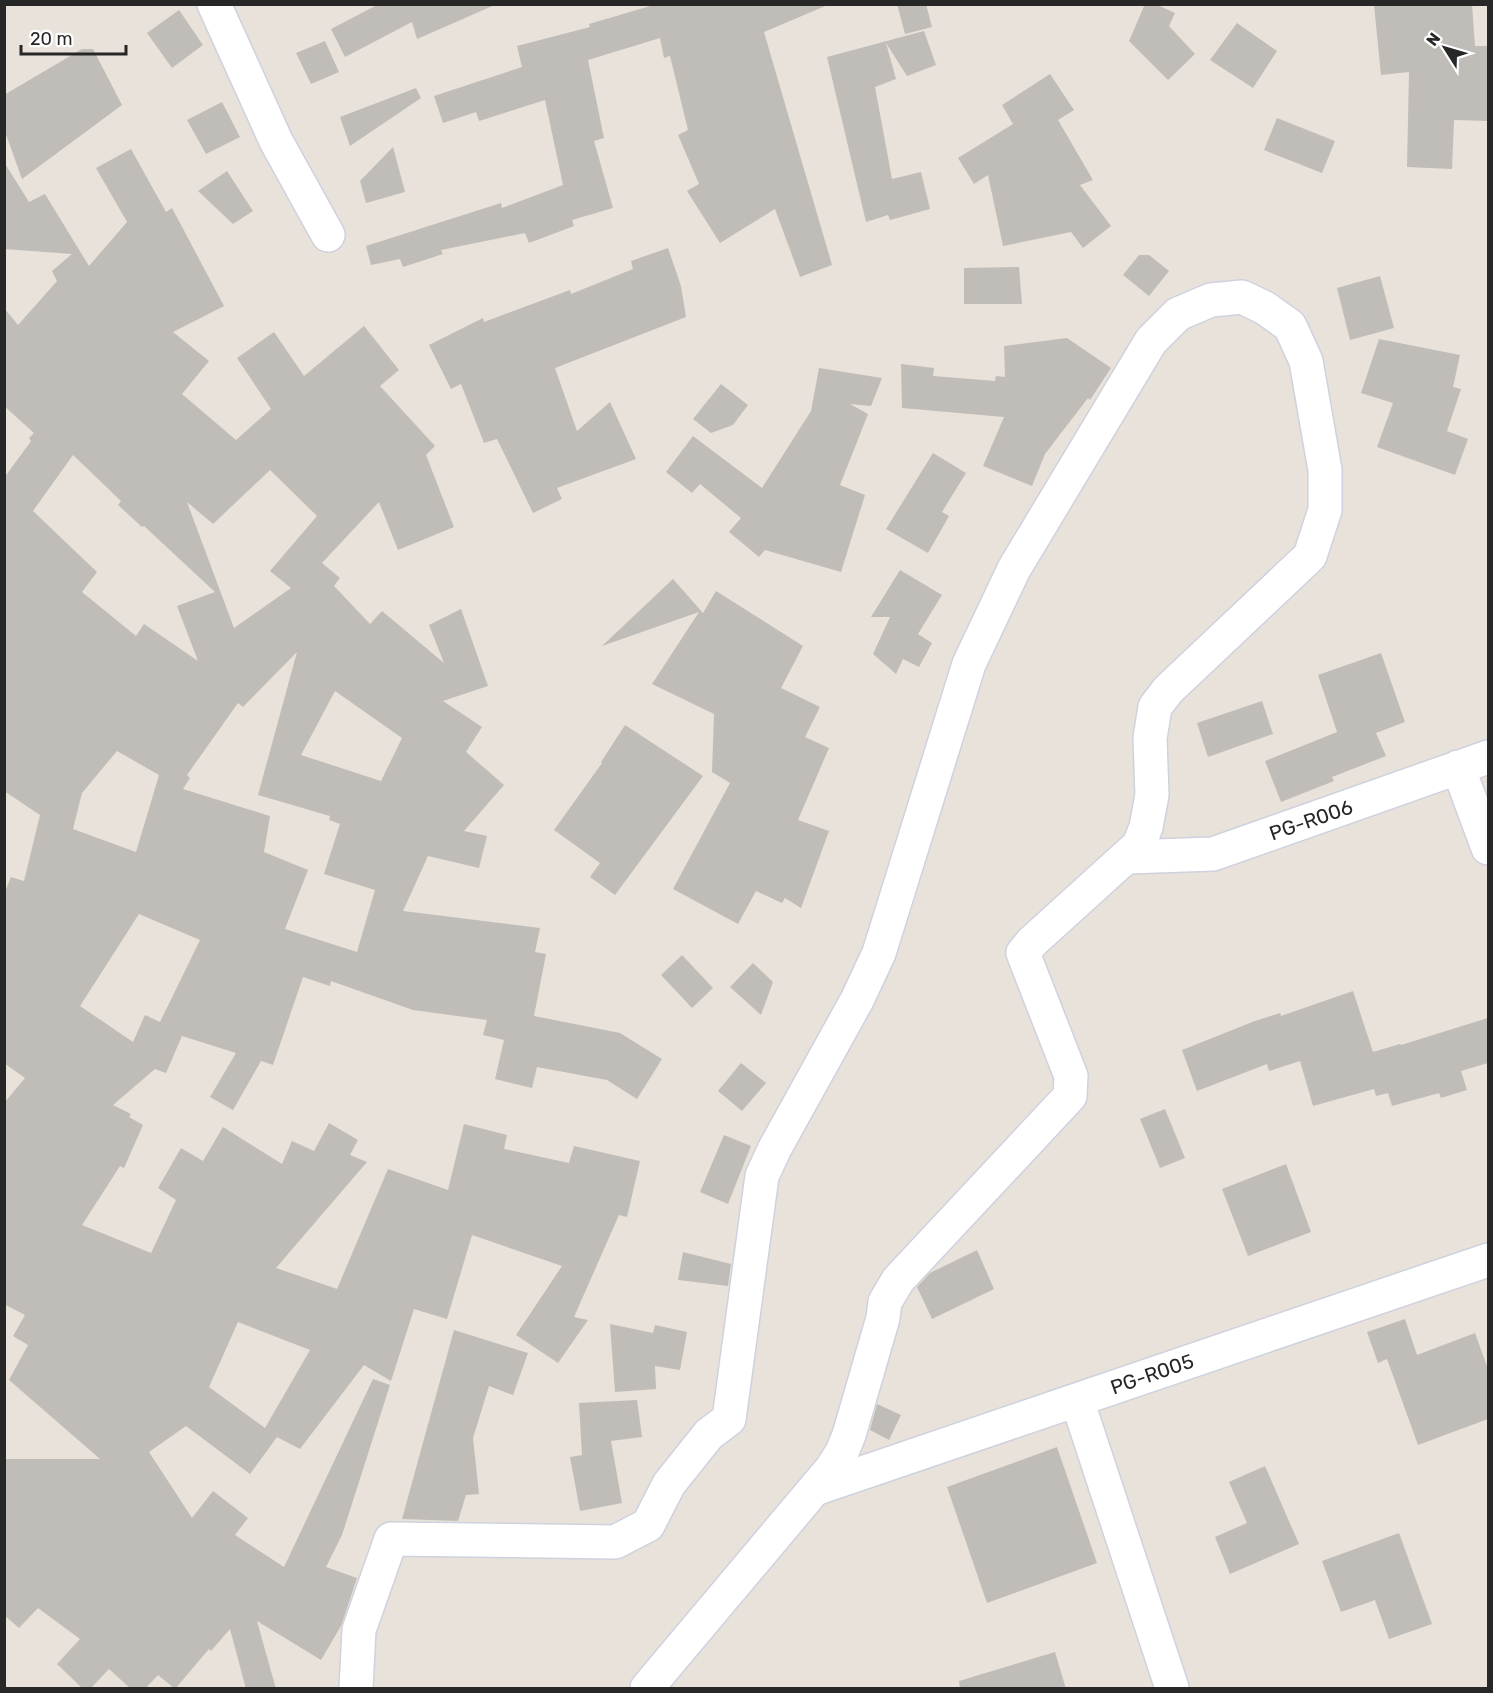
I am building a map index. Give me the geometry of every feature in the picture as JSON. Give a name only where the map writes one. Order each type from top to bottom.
[{"type":"street","points":[[214,4],[276,141],[328,235]]},
{"type":"street","points":[[356,1689],[359,1630],[391,1539],[615,1542],[648,1525],[669,1484],[710,1434],[729,1419],[762,1176],[857,1000],[879,953],[969,663],[1014,569],[1151,341],[1178,314],[1211,300],[1242,297],[1265,308],[1290,326],[1306,360],[1324,470],[1325,510],[1310,556],[1168,690],[1155,707],[1150,738],[1152,795],[1146,826],[1139,845],[1040,934],[1023,953],[1071,1076],[1071,1096],[898,1281],[885,1302],[883,1318],[845,1443],[832,1468],[647,1689]]},
{"type":"street","points":[[1473,762],[1488,848]]},
{"type":"street","name":"PG-R006","points":[[1128,857],[1213,854],[1473,762]]},
{"type":"street","name":"PG-R005","points":[[815,1489],[1488,1260]]},
{"type":"street","points":[[1077,1400],[1172,1689]]},
{"type":"building","points":[[379,4],[497,4],[417,39],[412,22],[345,57],[331,29]]},
{"type":"building","points":[[657,4],[830,4],[764,32],[832,265],[800,277],[775,209],[720,243],[687,191],[699,184],[678,135],[688,130],[670,56],[664,58],[660,38],[588,60],[604,138],[594,141],[613,208],[572,220],[574,226],[529,243],[525,233],[441,250],[443,254],[403,267],[400,259],[371,265],[366,246],[501,203],[502,208],[563,185],[545,100],[479,121],[476,112],[443,123],[434,96],[522,67],[517,46],[590,27],[589,24]]},
{"type":"building","points":[[897,4],[926,4],[932,27],[905,34]]},
{"type":"building","points":[[1145,4],[1155,4],[1175,13],[1169,26],[1195,54],[1168,80],[1129,41]]},
{"type":"building","points":[[1472,4],[1475,46],[1488,46],[1488,121],[1454,120],[1452,169],[1407,167],[1409,72],[1381,75],[1374,5]]},
{"type":"building","points":[[179,10],[203,45],[172,68],[147,33]]},
{"type":"building","points":[[1237,23],[1277,51],[1253,88],[1210,60]]},
{"type":"building","points":[[924,31],[936,65],[907,76],[886,43],[896,79],[875,87],[892,179],[921,172],[930,209],[890,220],[888,215],[866,222],[827,57]]},
{"type":"building","points":[[325,41],[339,72],[311,84],[296,53]]},
{"type":"building","points":[[82,49],[93,49],[122,105],[22,179],[4,129],[4,95]]},
{"type":"building","points":[[1050,74],[1074,110],[1058,120],[1093,180],[1080,185],[1111,226],[1083,248],[1071,232],[1003,246],[988,175],[974,184],[958,158],[1013,124],[1002,105]]},
{"type":"building","points":[[416,88],[421,98],[350,146],[340,117]]},
{"type":"building","points":[[222,102],[240,137],[206,154],[187,120]]},
{"type":"building","points":[[1277,118],[1335,141],[1322,173],[1264,150]]},
{"type":"building","points":[[393,147],[405,192],[366,203],[360,181]]},
{"type":"building","points":[[131,149],[166,212],[172,208],[224,306],[173,332],[209,361],[182,394],[236,440],[271,409],[237,358],[274,332],[304,376],[364,326],[399,370],[380,386],[435,446],[426,455],[454,527],[398,550],[379,502],[322,563],[340,578],[334,586],[370,624],[382,611],[444,663],[429,625],[461,609],[488,686],[443,701],[482,727],[466,752],[504,785],[464,831],[487,836],[479,868],[428,856],[403,911],[540,928],[535,952],[546,954],[534,1016],[620,1033],[662,1059],[637,1099],[607,1080],[537,1067],[532,1088],[495,1079],[504,1040],[483,1035],[487,1020],[413,1010],[331,981],[330,986],[303,977],[273,1065],[261,1061],[233,1110],[210,1097],[236,1053],[182,1036],[166,1073],[155,1069],[113,1105],[131,1114],[129,1117],[143,1125],[124,1168],[120,1166],[82,1225],[151,1253],[176,1200],[158,1188],[181,1148],[203,1161],[223,1127],[282,1164],[292,1141],[314,1151],[329,1123],[358,1140],[350,1155],[367,1162],[276,1268],[337,1289],[388,1169],[448,1190],[464,1124],[507,1135],[504,1149],[569,1163],[574,1146],[640,1161],[627,1217],[619,1215],[574,1317],[588,1320],[558,1363],[516,1335],[562,1266],[472,1235],[447,1319],[414,1309],[391,1381],[364,1365],[300,1449],[277,1437],[250,1474],[186,1426],[149,1452],[192,1518],[213,1491],[248,1518],[235,1535],[284,1567],[373,1379],[390,1385],[342,1535],[326,1567],[357,1578],[341,1626],[321,1660],[257,1621],[276,1689],[246,1689],[230,1629],[211,1651],[209,1649],[175,1689],[158,1675],[145,1689],[131,1689],[109,1669],[90,1689],[83,1689],[57,1664],[80,1639],[38,1608],[19,1628],[4,1615],[4,1459],[100,1459],[9,1380],[28,1345],[13,1336],[25,1315],[4,1304],[4,1103],[25,1078],[4,1063],[4,894],[11,877],[24,881],[40,815],[4,791],[4,478],[31,441],[29,438],[34,433],[4,406],[4,308],[18,325],[57,281],[52,271],[72,254],[4,249],[4,162],[29,202],[45,194],[89,266],[127,222],[96,168]],"holes":[[[73,455],[121,501],[118,505],[215,592],[177,606],[198,661],[144,624],[136,636],[82,592],[97,572],[33,511]],[[270,470],[317,516],[270,571],[291,588],[234,628],[187,502],[213,524]],[[297,652],[258,795],[330,816],[329,820],[340,824],[324,874],[375,890],[357,952],[285,929],[308,870],[264,852],[270,816],[183,789],[190,778],[187,775],[238,703],[243,707]],[[335,691],[402,738],[381,781],[301,755]],[[117,751],[159,775],[136,852],[73,829],[82,793]],[[139,914],[200,940],[160,1022],[145,1015],[133,1042],[80,1006]],[[238,1322],[310,1350],[265,1428],[209,1387]]]},
{"type":"building","points":[[227,171],[253,211],[233,224],[198,191]]},
{"type":"building","points":[[668,248],[681,286],[686,317],[555,368],[577,431],[610,402],[636,459],[557,488],[562,499],[533,513],[497,439],[484,443],[461,384],[451,389],[429,345],[483,318],[484,322],[570,290],[571,294],[633,269],[631,261]]},
{"type":"building","points":[[1139,255],[1149,255],[1169,271],[1149,296],[1123,275]]},
{"type":"building","points":[[1019,267],[1022,304],[964,304],[964,268]]},
{"type":"building","points":[[1380,276],[1394,328],[1350,340],[1337,288]]},
{"type":"building","points":[[1067,338],[1111,368],[1090,400],[1088,398],[1045,454],[1032,486],[983,466],[1004,417],[902,408],[901,364],[934,368],[933,376],[995,381],[996,376],[1005,377],[1004,346]]},
{"type":"building","points":[[1379,339],[1460,355],[1453,387],[1461,389],[1447,431],[1468,439],[1455,475],[1377,447],[1393,403],[1361,393]]},
{"type":"building","points":[[819,368],[882,378],[871,406],[850,404],[868,414],[840,485],[865,495],[841,572],[765,550],[759,557],[729,532],[741,518],[700,484],[692,493],[666,472],[693,436],[762,488],[811,411]]},
{"type":"building","points":[[721,384],[748,405],[733,425],[711,433],[693,419]]},
{"type":"building","points":[[933,453],[966,473],[942,512],[949,516],[928,553],[886,529]]},
{"type":"building","points":[[900,570],[942,595],[918,634],[932,643],[919,667],[903,659],[896,674],[873,654],[890,617],[871,617]]},
{"type":"building","points":[[673,579],[703,613],[716,591],[803,646],[781,688],[820,707],[805,737],[829,748],[798,820],[829,831],[801,908],[785,898],[782,903],[756,891],[738,924],[673,889],[730,783],[712,772],[714,714],[652,684],[699,612],[602,646]]},
{"type":"building","points":[[1381,653],[1405,722],[1376,733],[1386,756],[1332,777],[1334,781],[1281,802],[1265,761],[1337,732],[1318,675]]},
{"type":"building","points":[[1262,701],[1273,734],[1208,757],[1197,723]]},
{"type":"building","points":[[625,725],[703,776],[615,895],[590,877],[600,863],[554,830],[602,763]]},
{"type":"building","points":[[682,955],[713,988],[692,1008],[661,975]]},
{"type":"building","points":[[753,963],[773,982],[761,1015],[730,987]]},
{"type":"building","points":[[1353,991],[1373,1052],[1488,1018],[1488,1063],[1461,1071],[1467,1090],[1441,1098],[1439,1093],[1392,1106],[1388,1093],[1376,1096],[1374,1089],[1313,1106],[1300,1061],[1269,1071],[1267,1064],[1197,1091],[1182,1050],[1255,1021],[1280,1013],[1281,1016]]},
{"type":"building","points":[[741,1063],[766,1083],[742,1111],[718,1091]]},
{"type":"building","points":[[1165,1109],[1185,1158],[1160,1168],[1140,1119]]},
{"type":"building","points":[[724,1135],[751,1146],[728,1204],[700,1192]]},
{"type":"building","points":[[1286,1164],[1311,1232],[1248,1256],[1222,1189]]},
{"type":"building","points":[[977,1250],[994,1289],[932,1319],[917,1287],[930,1273]]},
{"type":"building","points":[[683,1252],[731,1264],[728,1286],[678,1280]]},
{"type":"building","points":[[1405,1319],[1417,1355],[1475,1333],[1488,1369],[1488,1419],[1418,1445],[1387,1359],[1378,1363],[1367,1332]]},
{"type":"building","points":[[610,1324],[653,1333],[655,1325],[687,1332],[680,1370],[655,1366],[656,1389],[615,1392]]},
{"type":"building","points":[[454,1330],[528,1353],[513,1395],[489,1386],[473,1438],[479,1494],[466,1495],[458,1521],[402,1519]]},
{"type":"building","points":[[637,1400],[642,1437],[611,1441],[622,1503],[580,1511],[570,1457],[582,1455],[579,1403]]},
{"type":"building","points":[[877,1404],[901,1415],[889,1440],[870,1430]]},
{"type":"building","points":[[1057,1447],[1097,1563],[987,1603],[947,1487]]},
{"type":"building","points":[[1265,1466],[1299,1544],[1230,1574],[1215,1537],[1247,1523],[1229,1482]]},
{"type":"building","points":[[1399,1533],[1432,1624],[1389,1639],[1375,1600],[1341,1612],[1322,1561]]},
{"type":"building","points":[[1055,1652],[1066,1689],[960,1689],[959,1681]]}]
